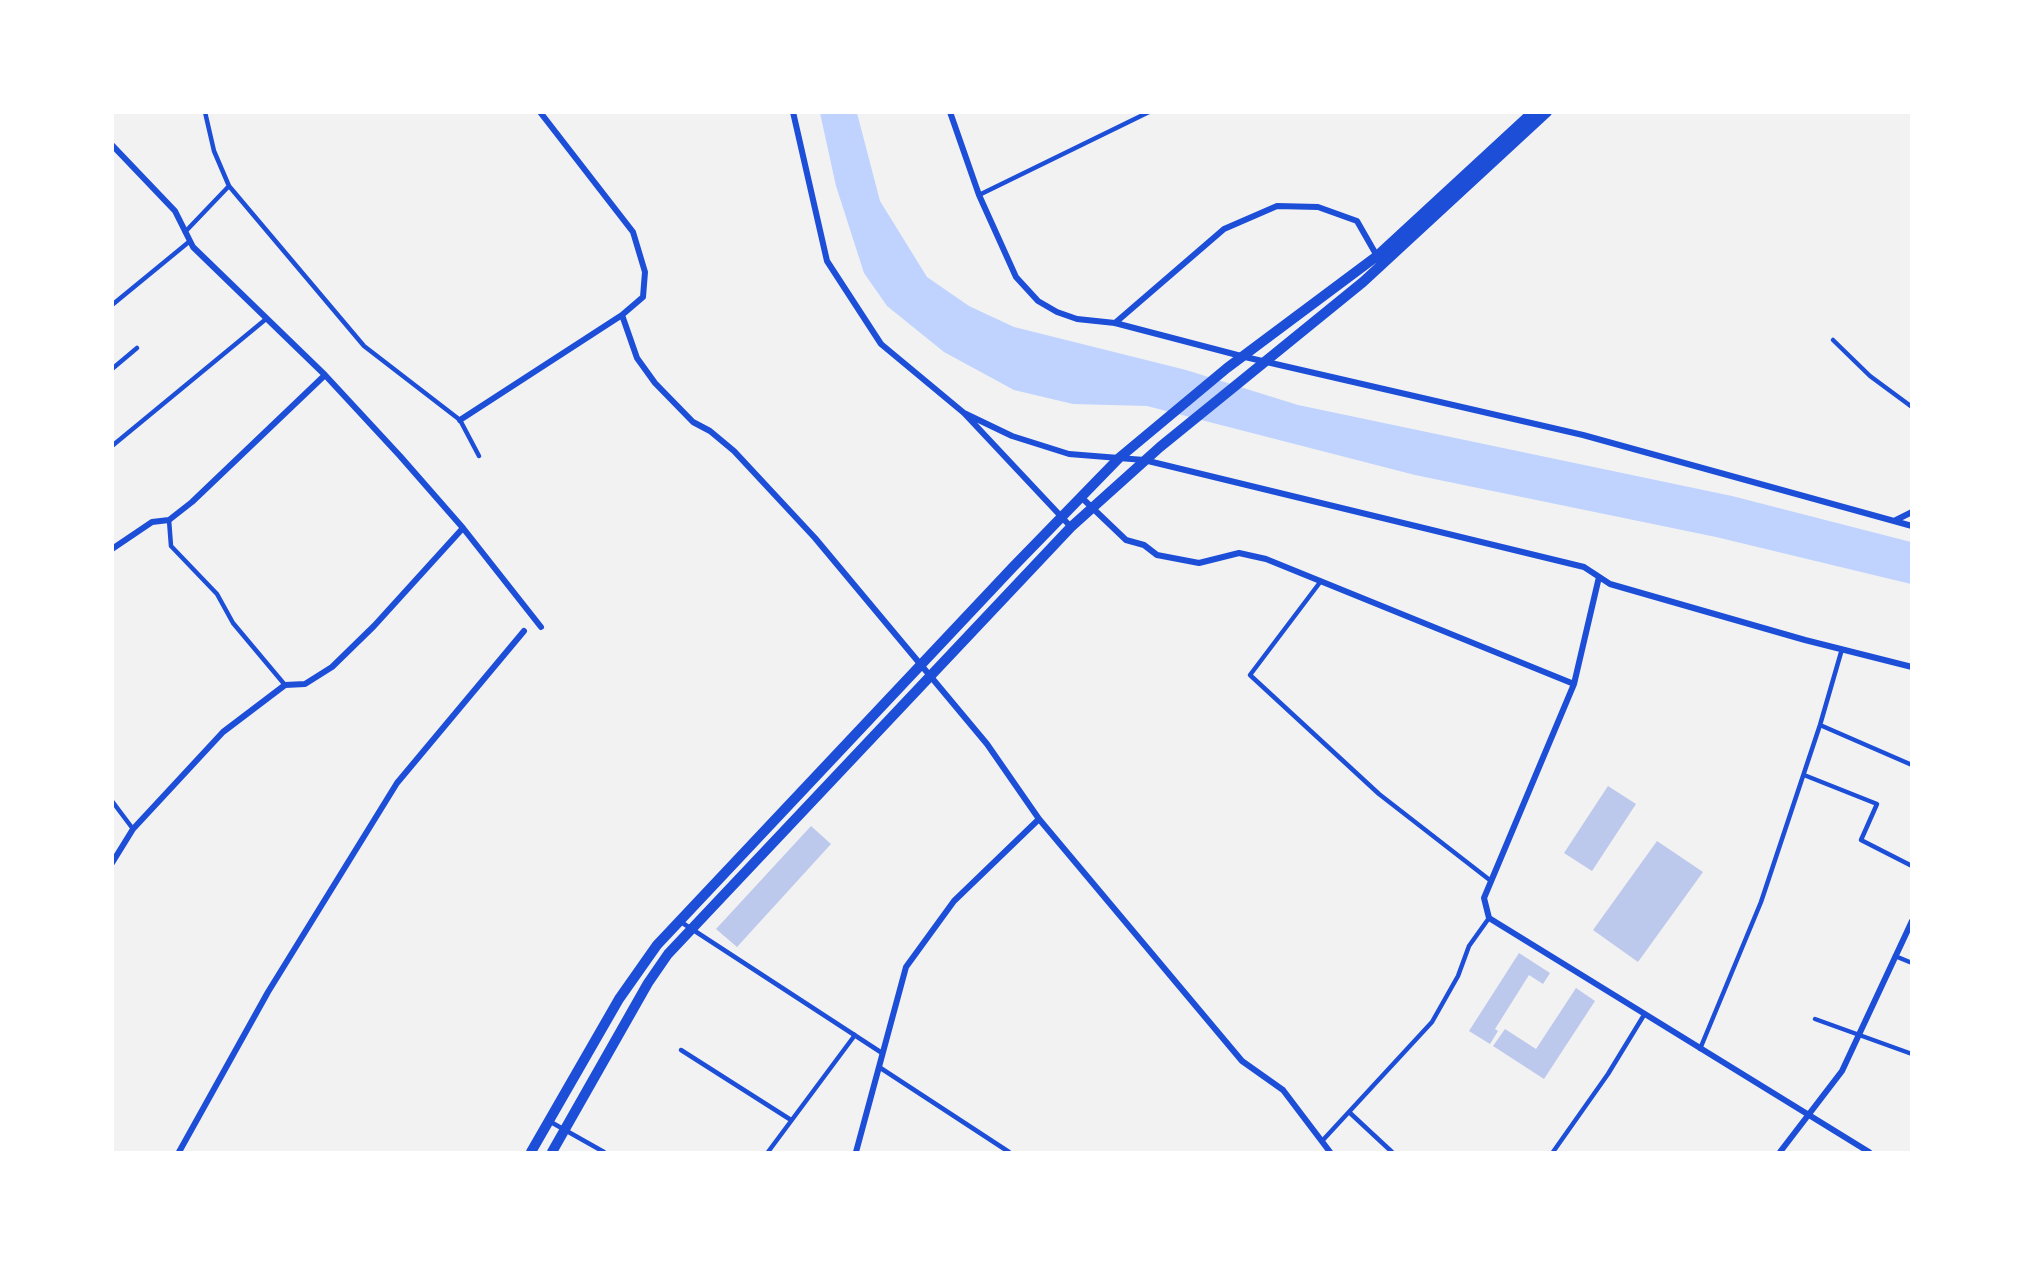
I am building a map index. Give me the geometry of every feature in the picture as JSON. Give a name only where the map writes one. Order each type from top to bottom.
[{"type":"street","points":[[459,420],[622,315],[643,297],[645,272],[633,232],[540,112]]},
{"type":"street","points":[[793,112],[826,261],[881,344],[964,413],[1071,527]]},
{"type":"street","points":[[950,112],[979,195],[1016,277],[1038,301],[1077,319],[1115,323],[1245,357],[1268,360],[1583,435],[1911,526]]},
{"type":"street","points":[[552,1152],[648,983],[685,925],[921,664],[1061,516],[1130,448],[1227,368],[1245,357],[1377,256],[1533,112]]},
{"type":"street","points":[[531,1152],[625,990],[657,945],[685,925],[1092,507],[1144,460],[1246,375],[1268,360],[1397,253],[1547,112]]},
{"type":"street","points":[[112,145],[175,211],[190,241],[266,319],[325,375],[463,528],[541,627]]},
{"type":"street","points":[[1115,323],[1224,229],[1277,206],[1318,207],[1357,221],[1377,256]]},
{"type":"street","points":[[622,315],[637,358],[666,397],[693,422],[710,431],[734,451],[815,538],[987,744],[1039,819],[1242,1061],[1283,1090],[1330,1152]]},
{"type":"street","points":[[112,549],[152,522],[169,520],[325,375]]},
{"type":"street","points":[[964,413],[1012,436],[1069,454],[1144,460],[1584,567],[1610,584],[1842,650],[1911,667]]},
{"type":"street","points":[[1081,497],[1126,540],[1144,545],[1156,555],[1199,563],[1239,553],[1266,559],[1574,684]]},
{"type":"street","points":[[1894,521],[1911,512]]},
{"type":"street","points":[[112,863],[133,829],[223,732],[285,685],[305,684],[332,667],[375,626],[463,528]]},
{"type":"street","points":[[1599,577],[1574,684],[1484,898],[1490,918],[1869,1152]]},
{"type":"street","points":[[179,1152],[267,992],[398,783],[524,631]]},
{"type":"street","points":[[856,1152],[906,967],[954,901],[1039,819]]},
{"type":"street","points":[[1780,1152],[1810,1116],[1842,1071],[1911,921]]},
{"type":"lane","points":[[205,112],[214,151],[229,186],[364,346],[459,420],[479,456]]},
{"type":"lane","points":[[979,195],[1149,112]]},
{"type":"lane","points":[[185,232],[229,186]]},
{"type":"lane","points":[[112,305],[190,241]]},
{"type":"lane","points":[[112,446],[266,319]]},
{"type":"lane","points":[[1833,340],[1870,376],[1911,407]]},
{"type":"lane","points":[[112,369],[137,348]]},
{"type":"lane","points":[[169,520],[171,546],[217,594],[233,623],[285,685]]},
{"type":"lane","points":[[1321,581],[1250,675],[1379,794],[1491,881]]},
{"type":"lane","points":[[1700,1049],[1761,902],[1804,775],[1842,650]]},
{"type":"lane","points":[[1820,725],[1911,765]]},
{"type":"lane","points":[[1804,775],[1876,804],[1861,840],[1911,866]]},
{"type":"lane","points":[[112,801],[133,829]]},
{"type":"lane","points":[[1323,1140],[1432,1022],[1458,976],[1469,946],[1490,918]]},
{"type":"lane","points":[[685,925],[882,1053]]},
{"type":"lane","points":[[1895,956],[1911,963]]},
{"type":"lane","points":[[1553,1152],[1608,1074],[1644,1015]]},
{"type":"lane","points":[[1815,1019],[1911,1054]]},
{"type":"lane","points":[[768,1152],[855,1035]]},
{"type":"lane","points":[[681,1050],[791,1120]]},
{"type":"lane","points":[[879,1067],[1009,1152]]},
{"type":"lane","points":[[1349,1112],[1392,1152]]},
{"type":"lane","points":[[549,1121],[603,1152]]},
{"type":"water","points":[[820,113],[857,113],[880,201],[927,277],[969,306],[1014,327],[1186,370],[1298,405],[1732,496],[1911,542],[1911,584],[1716,537],[1415,475],[1147,406],[1073,404],[1014,390],[944,352],[887,306],[864,273],[836,186]]},
{"type":"building","points":[[1608,786],[1636,804],[1592,871],[1564,853]]},
{"type":"building","points":[[811,826],[831,844],[737,947],[716,929]]},
{"type":"building","points":[[1657,841],[1703,872],[1638,962],[1593,930]]},
{"type":"building","points":[[1519,953],[1550,973],[1543,984],[1529,975],[1495,1029],[1498,1031],[1490,1044],[1469,1031]]},
{"type":"building","points":[[1576,988],[1595,1001],[1544,1079],[1493,1046],[1505,1029],[1536,1049]]}]
